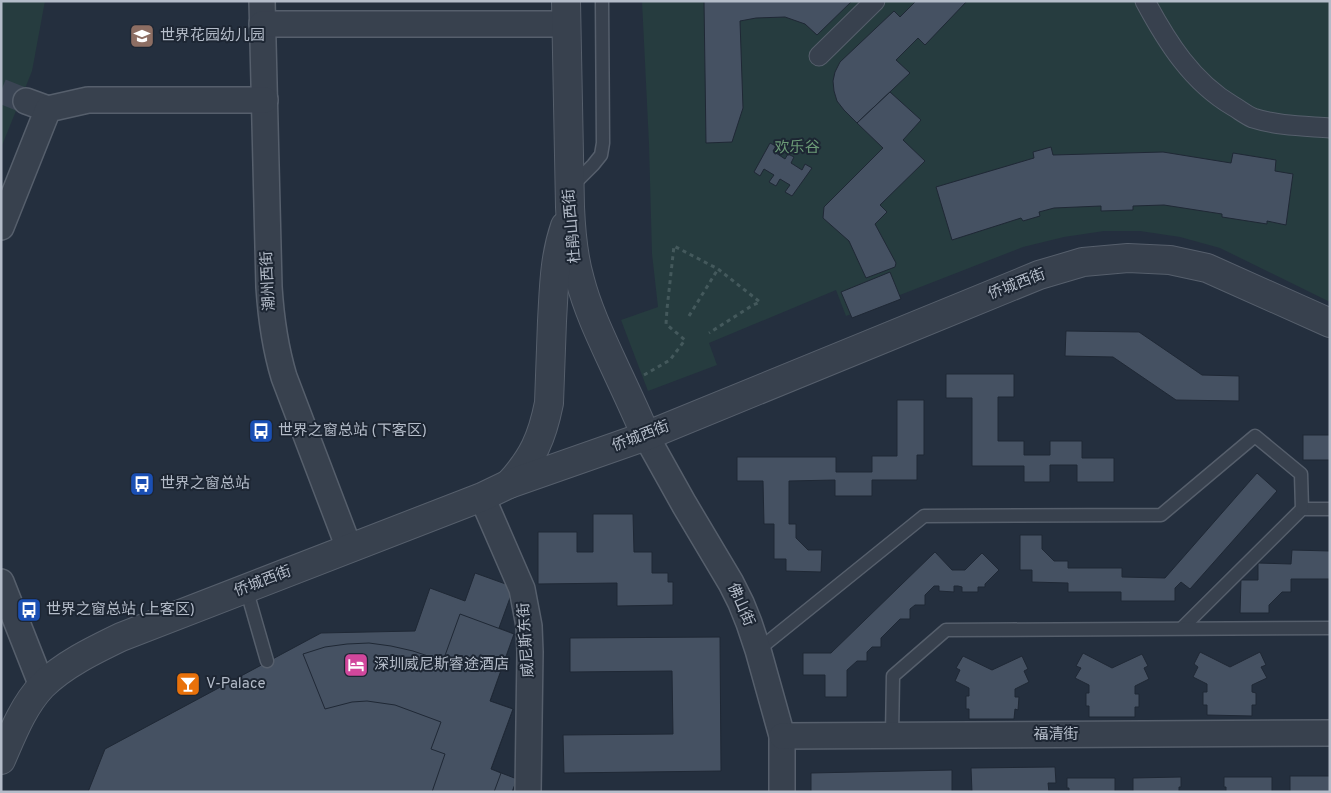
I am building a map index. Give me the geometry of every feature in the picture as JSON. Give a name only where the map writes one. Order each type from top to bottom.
[{"type":"street","points":[[819,56],[876,1]]},
{"type":"street","points":[[1145,1],[1172,48],[1196,77],[1222,99],[1252,117],[1281,125],[1330,128]]},
{"type":"street","name":"杜鹃山西街","points":[[566,12],[571,232],[575,256],[587,304],[646,436]]},
{"type":"street","points":[[262,13],[566,12]]},
{"type":"street","name":"潮州西街","points":[[262,13],[270,311],[276,346],[290,394],[350,548]]},
{"type":"street","points":[[1,227],[37,105],[88,100],[265,100]]},
{"type":"street","points":[[509,484],[524,468],[540,438],[545,422],[549,403],[556,258],[570,198]]},
{"type":"street","name":"侨城西街","points":[[1,760],[19,721],[42,686],[90,652],[120,638],[246,588],[482,497],[509,484],[646,436],[1039,275],[1083,262],[1128,258],[1170,260],[1206,268],[1330,323]]},
{"type":"street","name":"佛山街","points":[[646,436],[741,603],[758,650],[782,736],[782,792]]},
{"type":"street","name":"威尼斯东街","points":[[482,497],[522,589],[529,626],[528,792]]},
{"type":"street","points":[[1,582],[42,686]]},
{"type":"street","name":"福清街","points":[[782,736],[1330,733]]},
{"type":"lane","points":[[570,198],[601,155],[602,1]]},
{"type":"lane","points":[[758,650],[924,516],[1161,514],[1255,436],[1300,474],[1302,509]]},
{"type":"lane","points":[[1182,628],[1302,509],[1330,509]]},
{"type":"lane","points":[[246,588],[267,661]]},
{"type":"lane","points":[[892,736],[893,676],[946,630],[1330,628]]},
{"type":"path","points":[[642,376],[670,360],[685,340],[666,324],[674,246],[718,269],[760,302],[709,333]]},
{"type":"path","points":[[689,316],[718,269]]},
{"type":"green space","points":[[1,1],[45,1],[32,71],[1,148]]},
{"type":"green space","name":"欢乐谷","points":[[642,1],[1330,1],[1330,302],[1220,248],[1180,237],[1140,231],[1104,231],[1064,237],[1023,247],[846,316],[836,290],[709,343],[717,365],[648,391],[621,320],[658,307],[652,254]]},
{"type":"building","points":[[704,1],[852,1],[817,35],[805,24],[785,17],[756,18],[740,21],[743,108],[732,142],[706,143]]},
{"type":"building","points":[[916,1],[967,1],[925,45],[918,38],[896,60],[910,73],[857,123],[837,101],[833,81],[835,72],[840,62],[894,11],[900,17]]},
{"type":"building","points":[[890,92],[921,120],[903,140],[925,161],[880,205],[887,212],[875,224],[896,263],[895,267],[866,278],[849,241],[823,218],[824,207],[883,148],[857,123]]},
{"type":"building","points":[[770,143],[776,146],[773,151],[785,159],[788,154],[794,157],[791,163],[802,170],[805,164],[812,168],[792,196],[785,192],[790,185],[780,179],[776,186],[769,182],[774,175],[764,169],[760,176],[754,172]]},
{"type":"building","points":[[1051,147],[1053,155],[1163,152],[1231,163],[1233,153],[1276,160],[1275,171],[1293,174],[1286,225],[1267,221],[1267,224],[1222,217],[1222,214],[1164,205],[1133,206],[1133,210],[1101,211],[1101,206],[1054,208],[1039,212],[1040,216],[1023,221],[1021,218],[952,240],[936,187],[1034,158],[1033,152]]},
{"type":"building","points":[[890,272],[901,299],[852,318],[841,292]]},
{"type":"building","points":[[1066,331],[1139,332],[1202,375],[1239,376],[1239,401],[1176,400],[1113,357],[1065,356]]},
{"type":"building","points":[[946,374],[1014,374],[1014,397],[998,397],[998,441],[1024,441],[1024,455],[1050,455],[1050,441],[1082,441],[1082,458],[1114,458],[1114,482],[1077,482],[1077,465],[1050,465],[1050,482],[1024,482],[1024,466],[972,466],[972,398],[946,398]]},
{"type":"building","points":[[897,400],[924,400],[924,455],[917,455],[917,480],[872,480],[872,496],[835,496],[835,480],[789,481],[789,524],[796,524],[796,538],[808,550],[822,550],[821,572],[786,571],[786,559],[774,559],[774,524],[764,524],[763,481],[737,481],[737,457],[836,457],[836,472],[872,472],[872,456],[897,456]]},
{"type":"building","points":[[1303,435],[1330,435],[1330,460],[1303,460]]},
{"type":"building","points":[[1257,473],[1277,491],[1190,589],[1181,582],[1175,588],[1175,601],[1121,601],[1121,592],[1068,592],[1068,583],[1032,582],[1032,570],[1020,570],[1020,535],[1042,535],[1042,549],[1054,561],[1068,561],[1068,568],[1122,568],[1122,577],[1165,578]]},
{"type":"building","points":[[593,514],[633,514],[634,552],[652,552],[652,573],[668,573],[668,582],[673,582],[673,605],[617,606],[617,583],[538,584],[538,532],[577,532],[577,552],[593,552]]},
{"type":"building","points":[[1292,550],[1330,551],[1330,579],[1291,579],[1291,592],[1282,592],[1269,605],[1269,613],[1240,613],[1241,580],[1258,580],[1258,563],[1291,564]]},
{"type":"building","points":[[935,552],[952,570],[965,570],[982,553],[999,570],[985,584],[985,587],[978,587],[978,592],[962,592],[962,587],[958,586],[954,586],[954,592],[939,591],[939,586],[934,586],[925,595],[925,605],[915,605],[910,609],[910,619],[900,619],[881,638],[881,647],[872,647],[867,652],[867,661],[857,661],[847,670],[847,697],[825,697],[825,675],[803,675],[803,653],[831,653]]},
{"type":"building","name":"深圳威尼斯睿途酒店","points":[[475,573],[514,587],[499,628],[514,634],[490,701],[513,709],[491,769],[517,779],[512,792],[88,792],[105,749],[321,633],[415,631],[430,588],[465,601]]},
{"type":"building","points":[[460,614],[514,634],[490,701],[513,709],[491,769],[501,773],[494,792],[432,792],[445,754],[431,749],[441,722],[395,705],[367,701],[352,702],[325,709],[303,654],[325,647],[369,643],[413,651],[443,661]]},
{"type":"building","points":[[720,637],[721,771],[564,773],[563,735],[673,734],[672,671],[570,672],[570,638]]},
{"type":"building","points":[[1200,652],[1230,667],[1260,652],[1266,665],[1261,667],[1267,678],[1252,685],[1252,692],[1256,693],[1256,705],[1252,705],[1252,716],[1207,715],[1207,705],[1203,705],[1203,692],[1207,692],[1207,684],[1193,677],[1198,667],[1194,664]]},
{"type":"building","points":[[1083,653],[1112,668],[1142,654],[1148,666],[1144,668],[1149,679],[1135,686],[1135,694],[1139,694],[1139,707],[1135,707],[1135,717],[1089,717],[1089,706],[1086,706],[1086,693],[1089,693],[1089,685],[1075,678],[1081,668],[1076,666]]},
{"type":"building","points":[[963,656],[992,670],[1022,656],[1028,669],[1024,671],[1029,682],[1015,689],[1015,697],[1019,697],[1018,710],[1015,709],[1014,719],[969,719],[969,709],[966,709],[966,696],[969,696],[969,688],[955,681],[960,670],[956,668]]},
{"type":"building","points":[[1055,767],[1056,783],[1048,783],[1049,792],[972,792],[971,768]]},
{"type":"building","points":[[952,770],[952,792],[811,792],[811,773]]},
{"type":"building","points":[[1290,776],[1330,776],[1330,792],[1290,792]]},
{"type":"building","points":[[1181,777],[1179,792],[1133,792],[1133,778]]},
{"type":"building","points":[[1224,777],[1272,777],[1272,792],[1226,792]]},
{"type":"building","points":[[1067,778],[1115,778],[1115,792],[1069,792]]},
{"type":"tunnel","points":[[1,91],[26,101]]},
{"type":"place","name":"世界花园幼儿园","points":[[142,36]]},
{"type":"place","name":"世界之窗总站 (下客区)","points":[[261,431]]},
{"type":"place","name":"世界之窗总站","points":[[142,484]]},
{"type":"place","name":"世界之窗总站 (上客区)","points":[[29,610]]},
{"type":"place","name":"深圳威尼斯睿途酒店","points":[[356,665]]},
{"type":"place","name":"V-Palace","points":[[188,684]]}]
